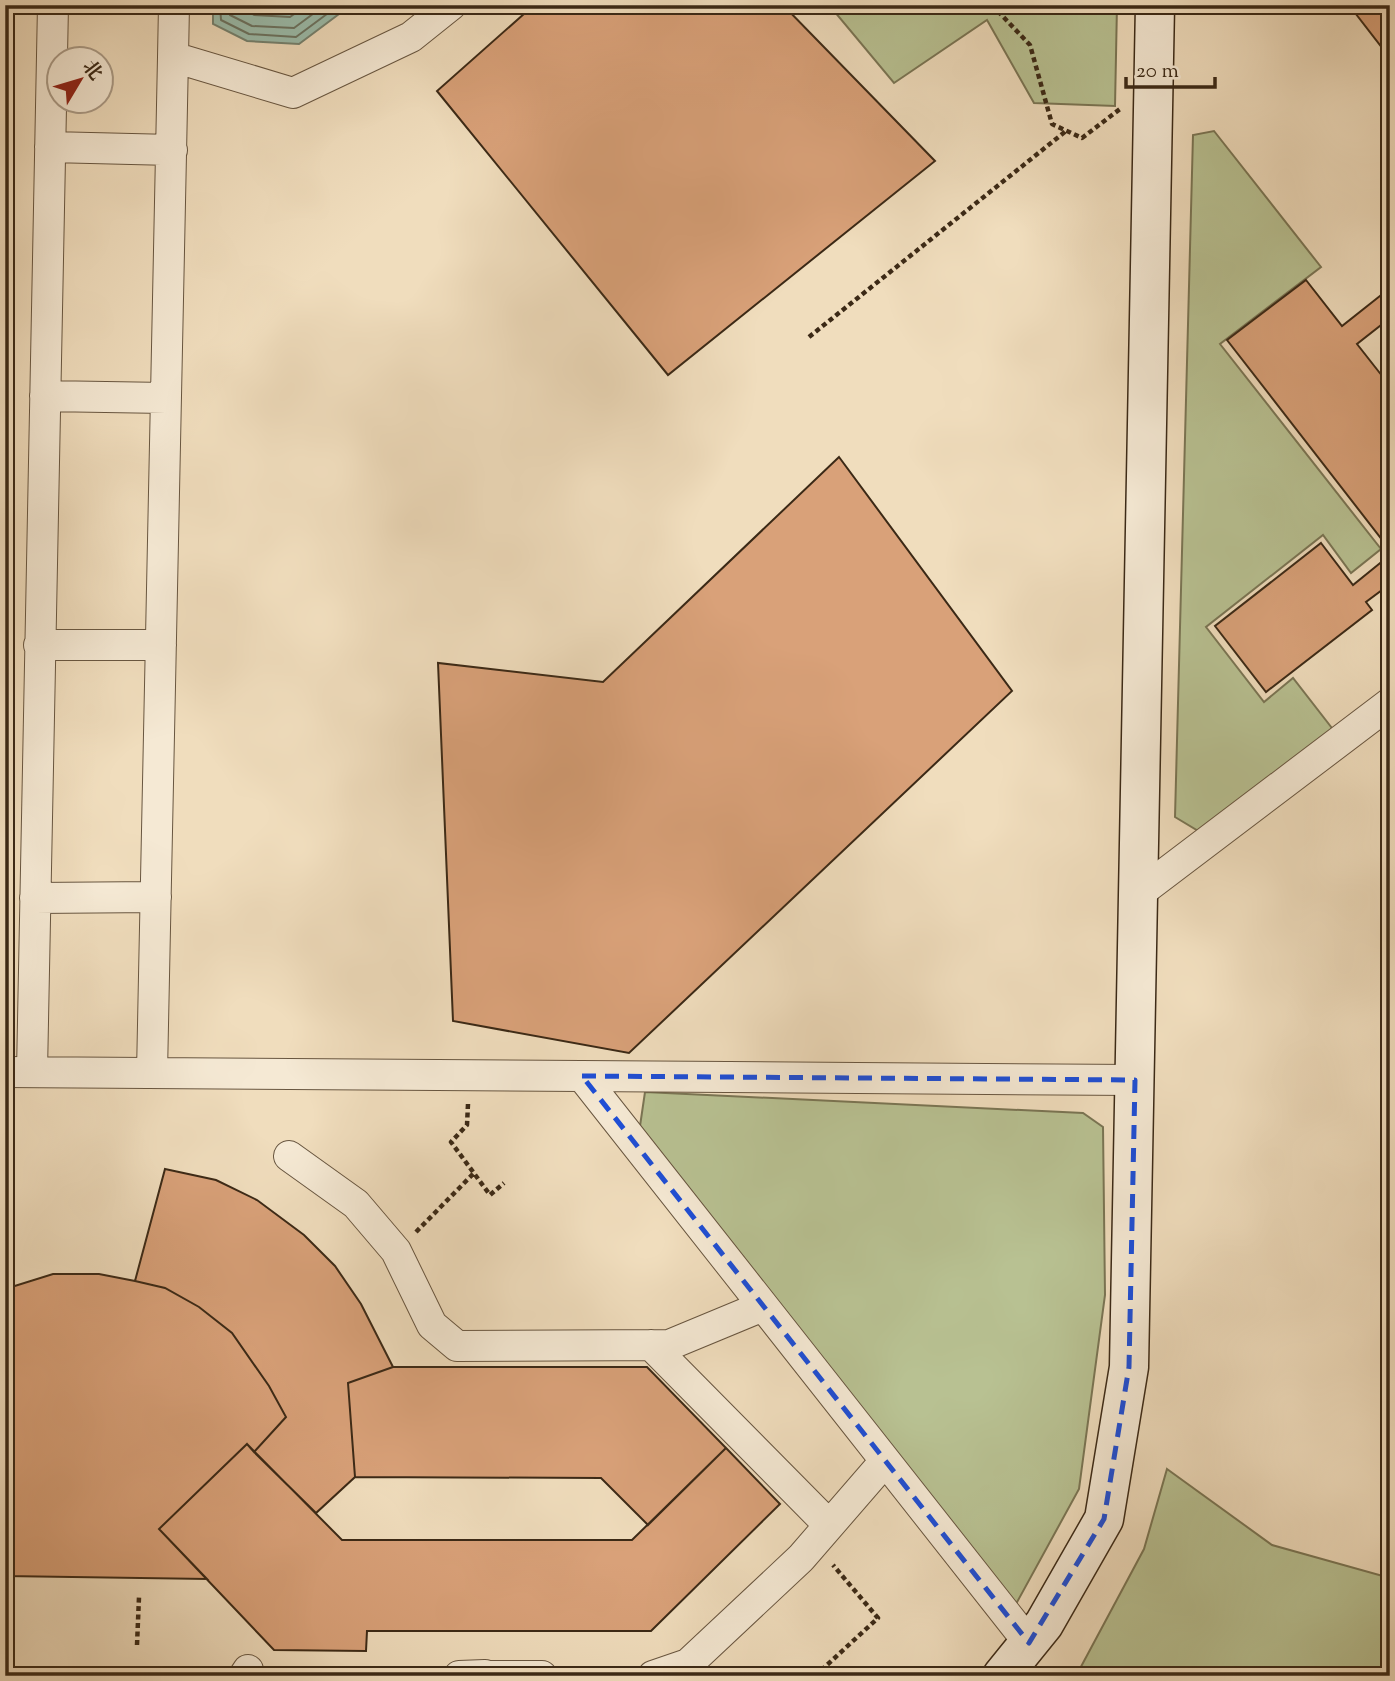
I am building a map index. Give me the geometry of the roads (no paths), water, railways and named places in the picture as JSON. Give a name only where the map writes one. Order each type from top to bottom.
[{"type":"main road","points":[[1002,1676],[1044,1624],[1104,1519],[1129,1367],[1155,5]]},
{"type":"street","points":[[52,5],[35,898],[19,1072],[1135,1080]]},
{"type":"street","points":[[152,1073],[174,5]]},
{"type":"street","points":[[173,57],[293,93],[411,37],[451,5]]},
{"type":"street","points":[[50,147],[172,150]]},
{"type":"street","points":[[45,396],[166,398]]},
{"type":"street","points":[[40,645],[161,645]]},
{"type":"street","points":[[1138,894],[1390,703]]},
{"type":"street","points":[[35,898],[156,897]]},
{"type":"street","points":[[582,1076],[1029,1643]]},
{"type":"street","points":[[289,1156],[356,1204],[396,1251],[432,1325],[457,1346],[669,1345],[763,1306]]},
{"type":"street","points":[[651,1345],[821,1534]]},
{"type":"street","points":[[653,1676],[688,1664],[821,1534],[885,1461]]},
{"type":"street","points":[[459,1676],[542,1676]]},
{"type":"water","points":[[213,5],[351,5],[299,44],[247,41],[213,24]]}]
